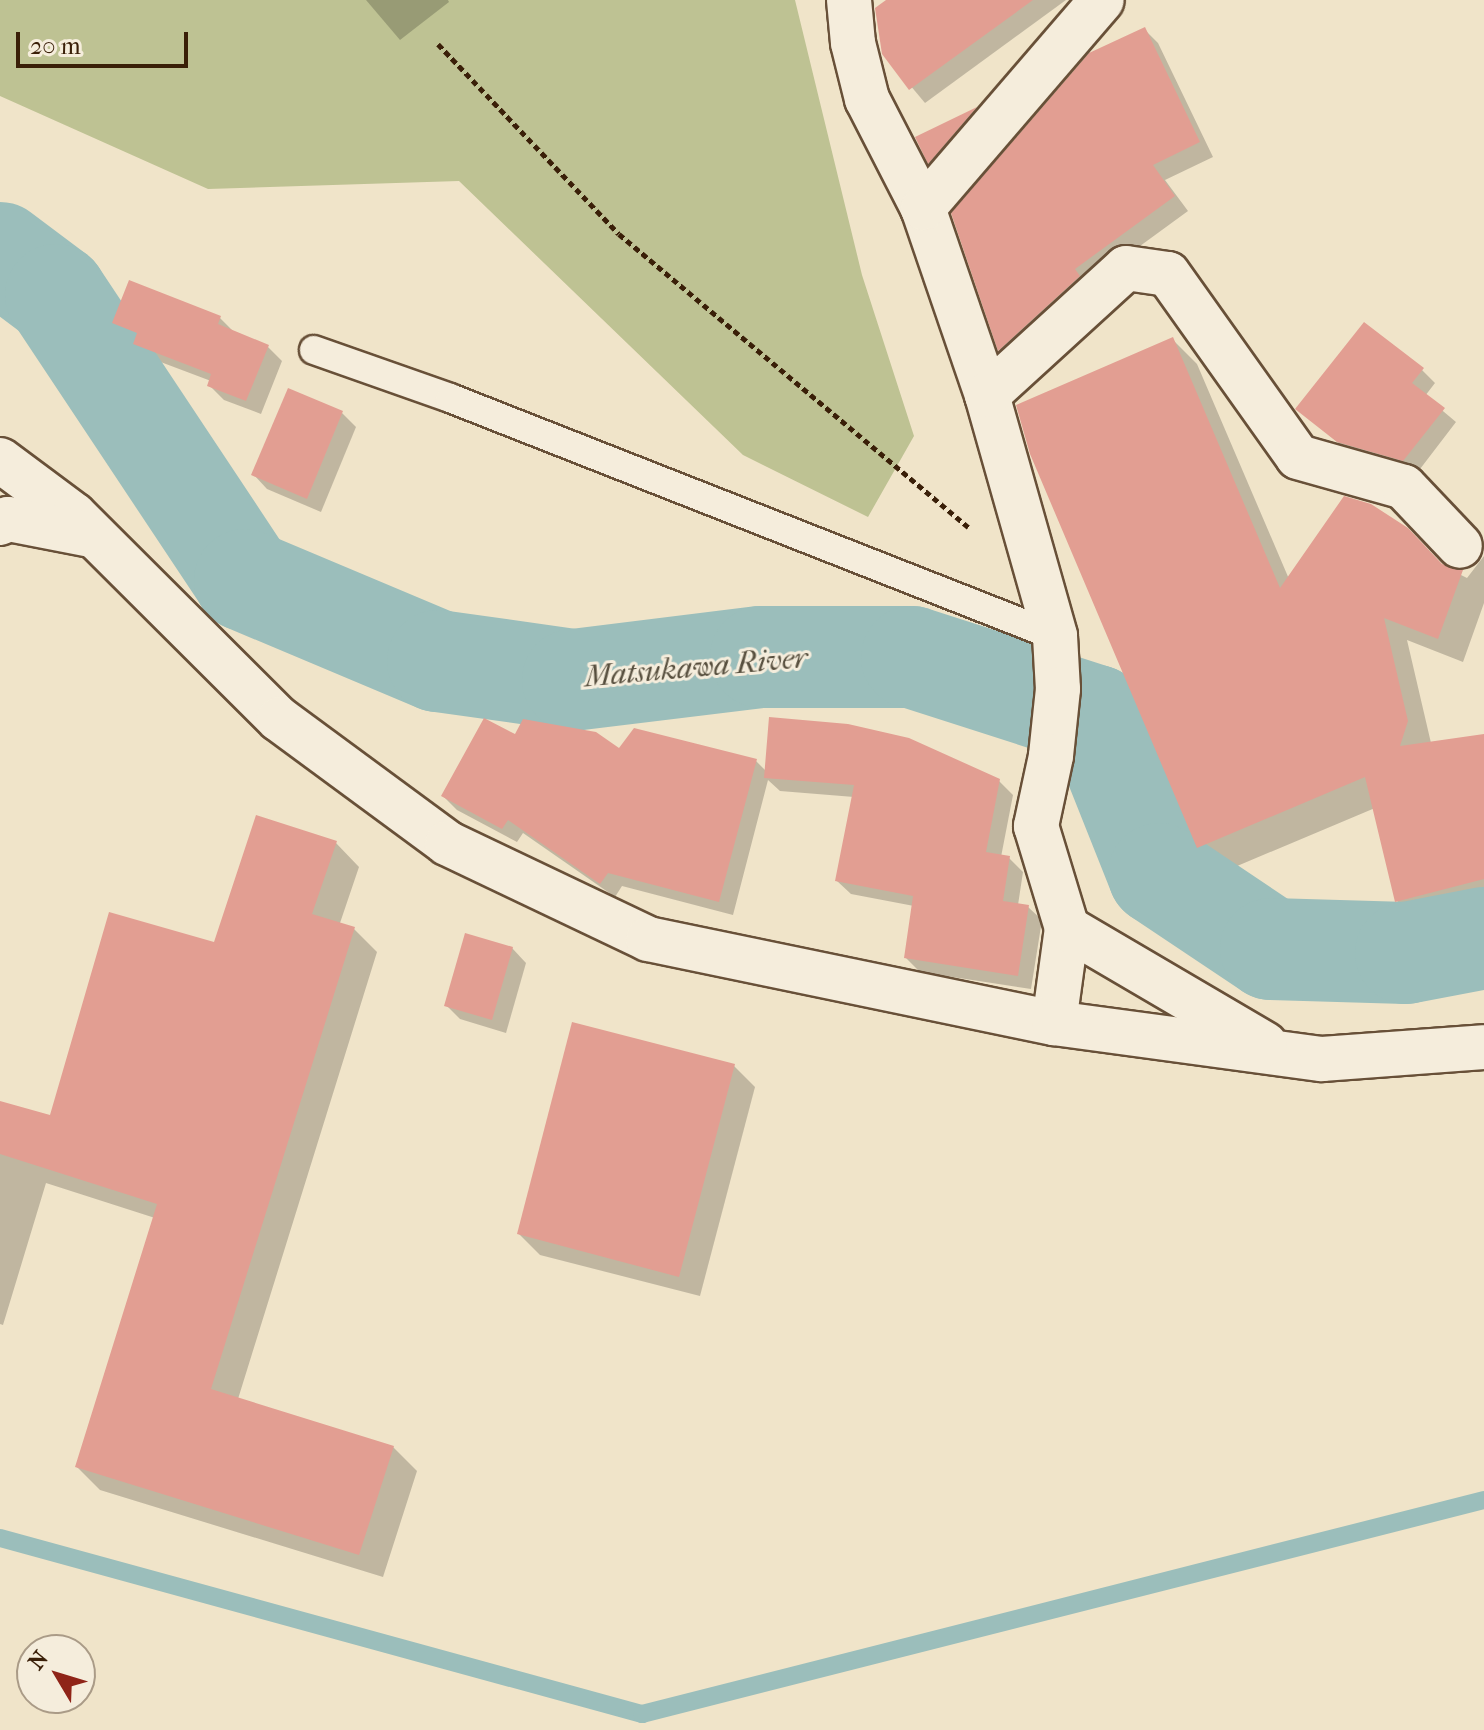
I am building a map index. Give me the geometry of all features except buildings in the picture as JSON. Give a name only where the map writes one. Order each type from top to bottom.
[{"type":"street","points":[[849,0],[853,43],[867,99],[923,208],[987,395],[1055,636],[1058,689],[1051,756],[1036,826],[1067,928],[1054,1023]]},
{"type":"street","points":[[923,208],[1102,0]]},
{"type":"street","points":[[987,395],[1126,268],[1168,274],[1298,457],[1404,487],[1460,546]]},
{"type":"street","points":[[0,460],[74,515],[279,719],[447,843],[648,939],[1054,1023],[1322,1059],[1484,1047]]},
{"type":"street","points":[[0,523],[8,519],[93,535]]},
{"type":"street","points":[[1067,928],[1281,1053]]},
{"type":"lane","points":[[314,350],[450,398],[1055,636]]},
{"type":"path","points":[[438,44],[619,234],[990,546],[1039,574]]},
{"type":"green space","points":[[0,0],[795,0],[862,275],[914,436],[868,517],[743,455],[459,181],[208,189],[0,96]]},
{"type":"waterway","name":"Matsukawa River","points":[[0,253],[56,295],[245,580],[438,661],[573,680],[761,657],[912,657],[1096,716],[1159,874],[1271,949],[1406,953],[1484,938]]},
{"type":"waterway","points":[[0,1538],[642,1714],[1484,1500]]}]
